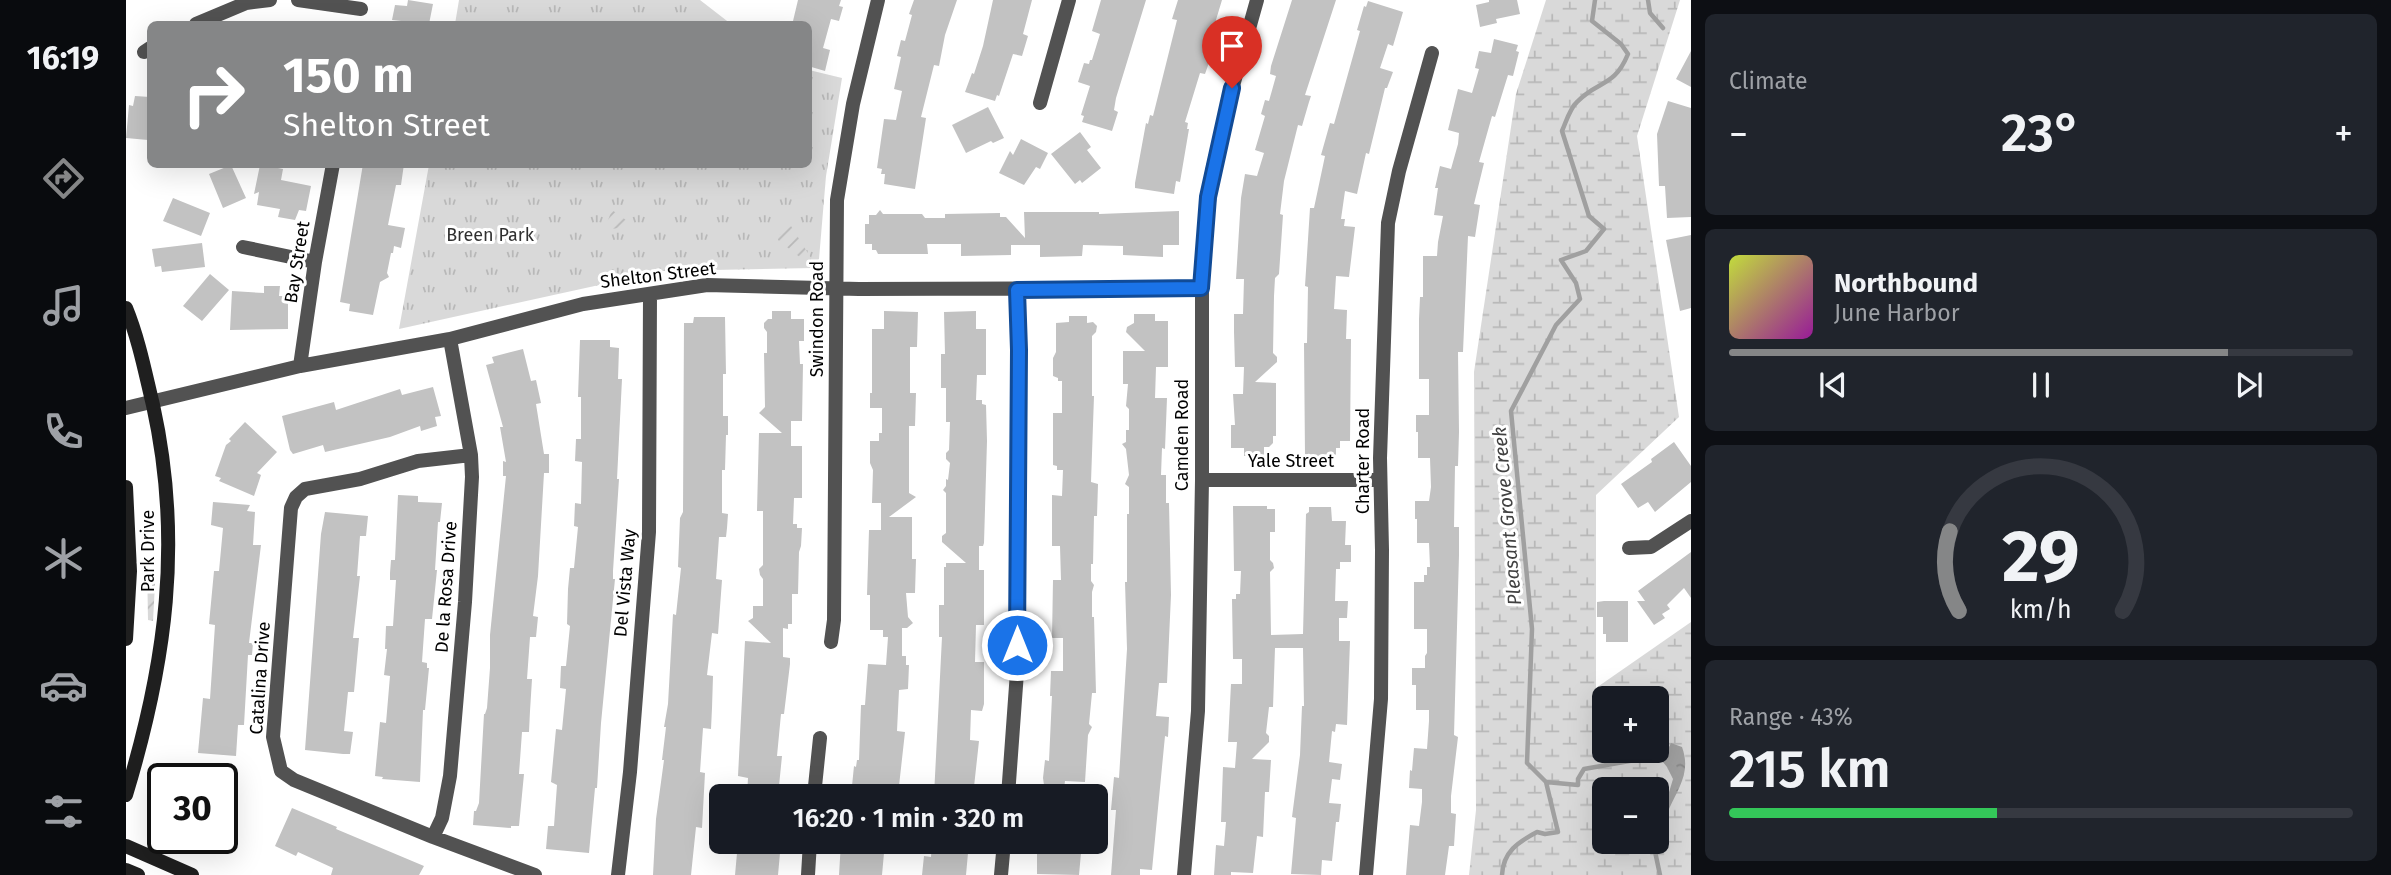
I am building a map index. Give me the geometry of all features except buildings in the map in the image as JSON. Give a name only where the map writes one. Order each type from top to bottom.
[{"type":"street","points":[[203,21],[246,3],[270,0]]},
{"type":"street","points":[[298,0],[362,4]]},
{"type":"street","name":"Swindon Road","points":[[831,642],[834,620],[837,200],[853,104],[878,0]]},
{"type":"street","points":[[1040,103],[1069,0]]},
{"type":"street","name":"Camden Road","points":[[1184,875],[1198,711],[1202,480],[1201,288],[1212,172],[1257,0]]},
{"type":"street","name":"Charter Road","points":[[1366,875],[1381,699],[1380,480],[1388,223],[1399,171],[1432,53]]},
{"type":"street","name":"Bay Street","points":[[300,366],[332,168]]},
{"type":"street","points":[[243,247],[315,262]]},
{"type":"street","name":"Shelton Street","points":[[129,407],[300,366],[450,339],[583,304],[707,285],[837,289],[1201,288]]},
{"type":"street","points":[[1009,784],[1017,671],[1017,290]]},
{"type":"street","name":"Del Vista Way","points":[[618,875],[630,772],[649,533],[650,293]]},
{"type":"street","name":"Park Drive","points":[[126,308],[142,355],[152,402],[163,461],[169,519],[165,628],[143,739],[126,795]]},
{"type":"street","name":"De la Rosa Drive","points":[[433,837],[442,818],[450,776],[471,513],[471,455],[450,339]]},
{"type":"street","name":"Catalina Drive","points":[[471,455],[418,461],[360,479],[305,489],[296,497],[291,508],[273,737],[281,771],[294,780],[535,875]]},
{"type":"street","name":"Yale Street","points":[[1202,480],[1380,480]]},
{"type":"street","name":"Park Drive","points":[[126,487],[130,571],[126,639]]},
{"type":"street","points":[[1629,548],[1651,547],[1691,521]]},
{"type":"street","points":[[815,784],[820,738]]},
{"type":"street","points":[[126,846],[192,875]]},
{"type":"street","points":[[808,875],[809,854]]},
{"type":"street","points":[[1001,875],[1003,854]]},
{"type":"street","points":[[126,870],[138,875]]},
{"type":"green space","points":[[459,0],[700,0],[727,21],[456,21]]},
{"type":"green space","points":[[1546,0],[1680,0],[1637,136],[1679,417],[1596,495],[1596,686],[1592,686],[1592,763],[1669,763],[1669,686],[1599,686],[1691,622],[1691,875],[1469,875],[1476,810],[1474,372],[1516,94]]},
{"type":"green space","name":"Breen Park","points":[[812,71],[842,78],[826,176],[819,259],[812,268],[663,271],[399,329],[428,168],[812,168]]},
{"type":"green space","points":[[612,210],[633,225],[633,226],[604,230]]},
{"type":"green space","points":[[791,226],[811,258],[810,262],[806,262],[778,240],[778,236]]},
{"type":"green space","points":[[147,561],[152,561],[155,584],[153,621],[148,620]]},
{"type":"water","points":[[1671,743],[1682,747],[1685,764],[1680,786],[1669,810],[1669,792],[1673,779],[1664,763],[1669,763]]},
{"type":"waterway","name":"Pleasant Grove Creek","points":[[1502,875],[1505,860],[1518,844],[1537,832],[1558,832],[1546,782],[1527,763],[1532,629],[1511,411],[1556,325],[1580,299],[1576,283],[1561,260],[1586,251],[1604,229],[1589,216],[1562,131],[1575,105],[1617,73],[1628,54],[1621,44],[1592,21],[1595,0]]},
{"type":"waterway","points":[[1648,0],[1650,13],[1663,28]]},
{"type":"waterway","points":[[1546,782],[1578,785],[1578,779],[1584,769],[1618,763]]},
{"type":"waterway","points":[[1656,854],[1660,875]]},
{"type":"route","points":[[1017,645],[1017,290],[1201,288],[1208,197],[1232,88]]}]
